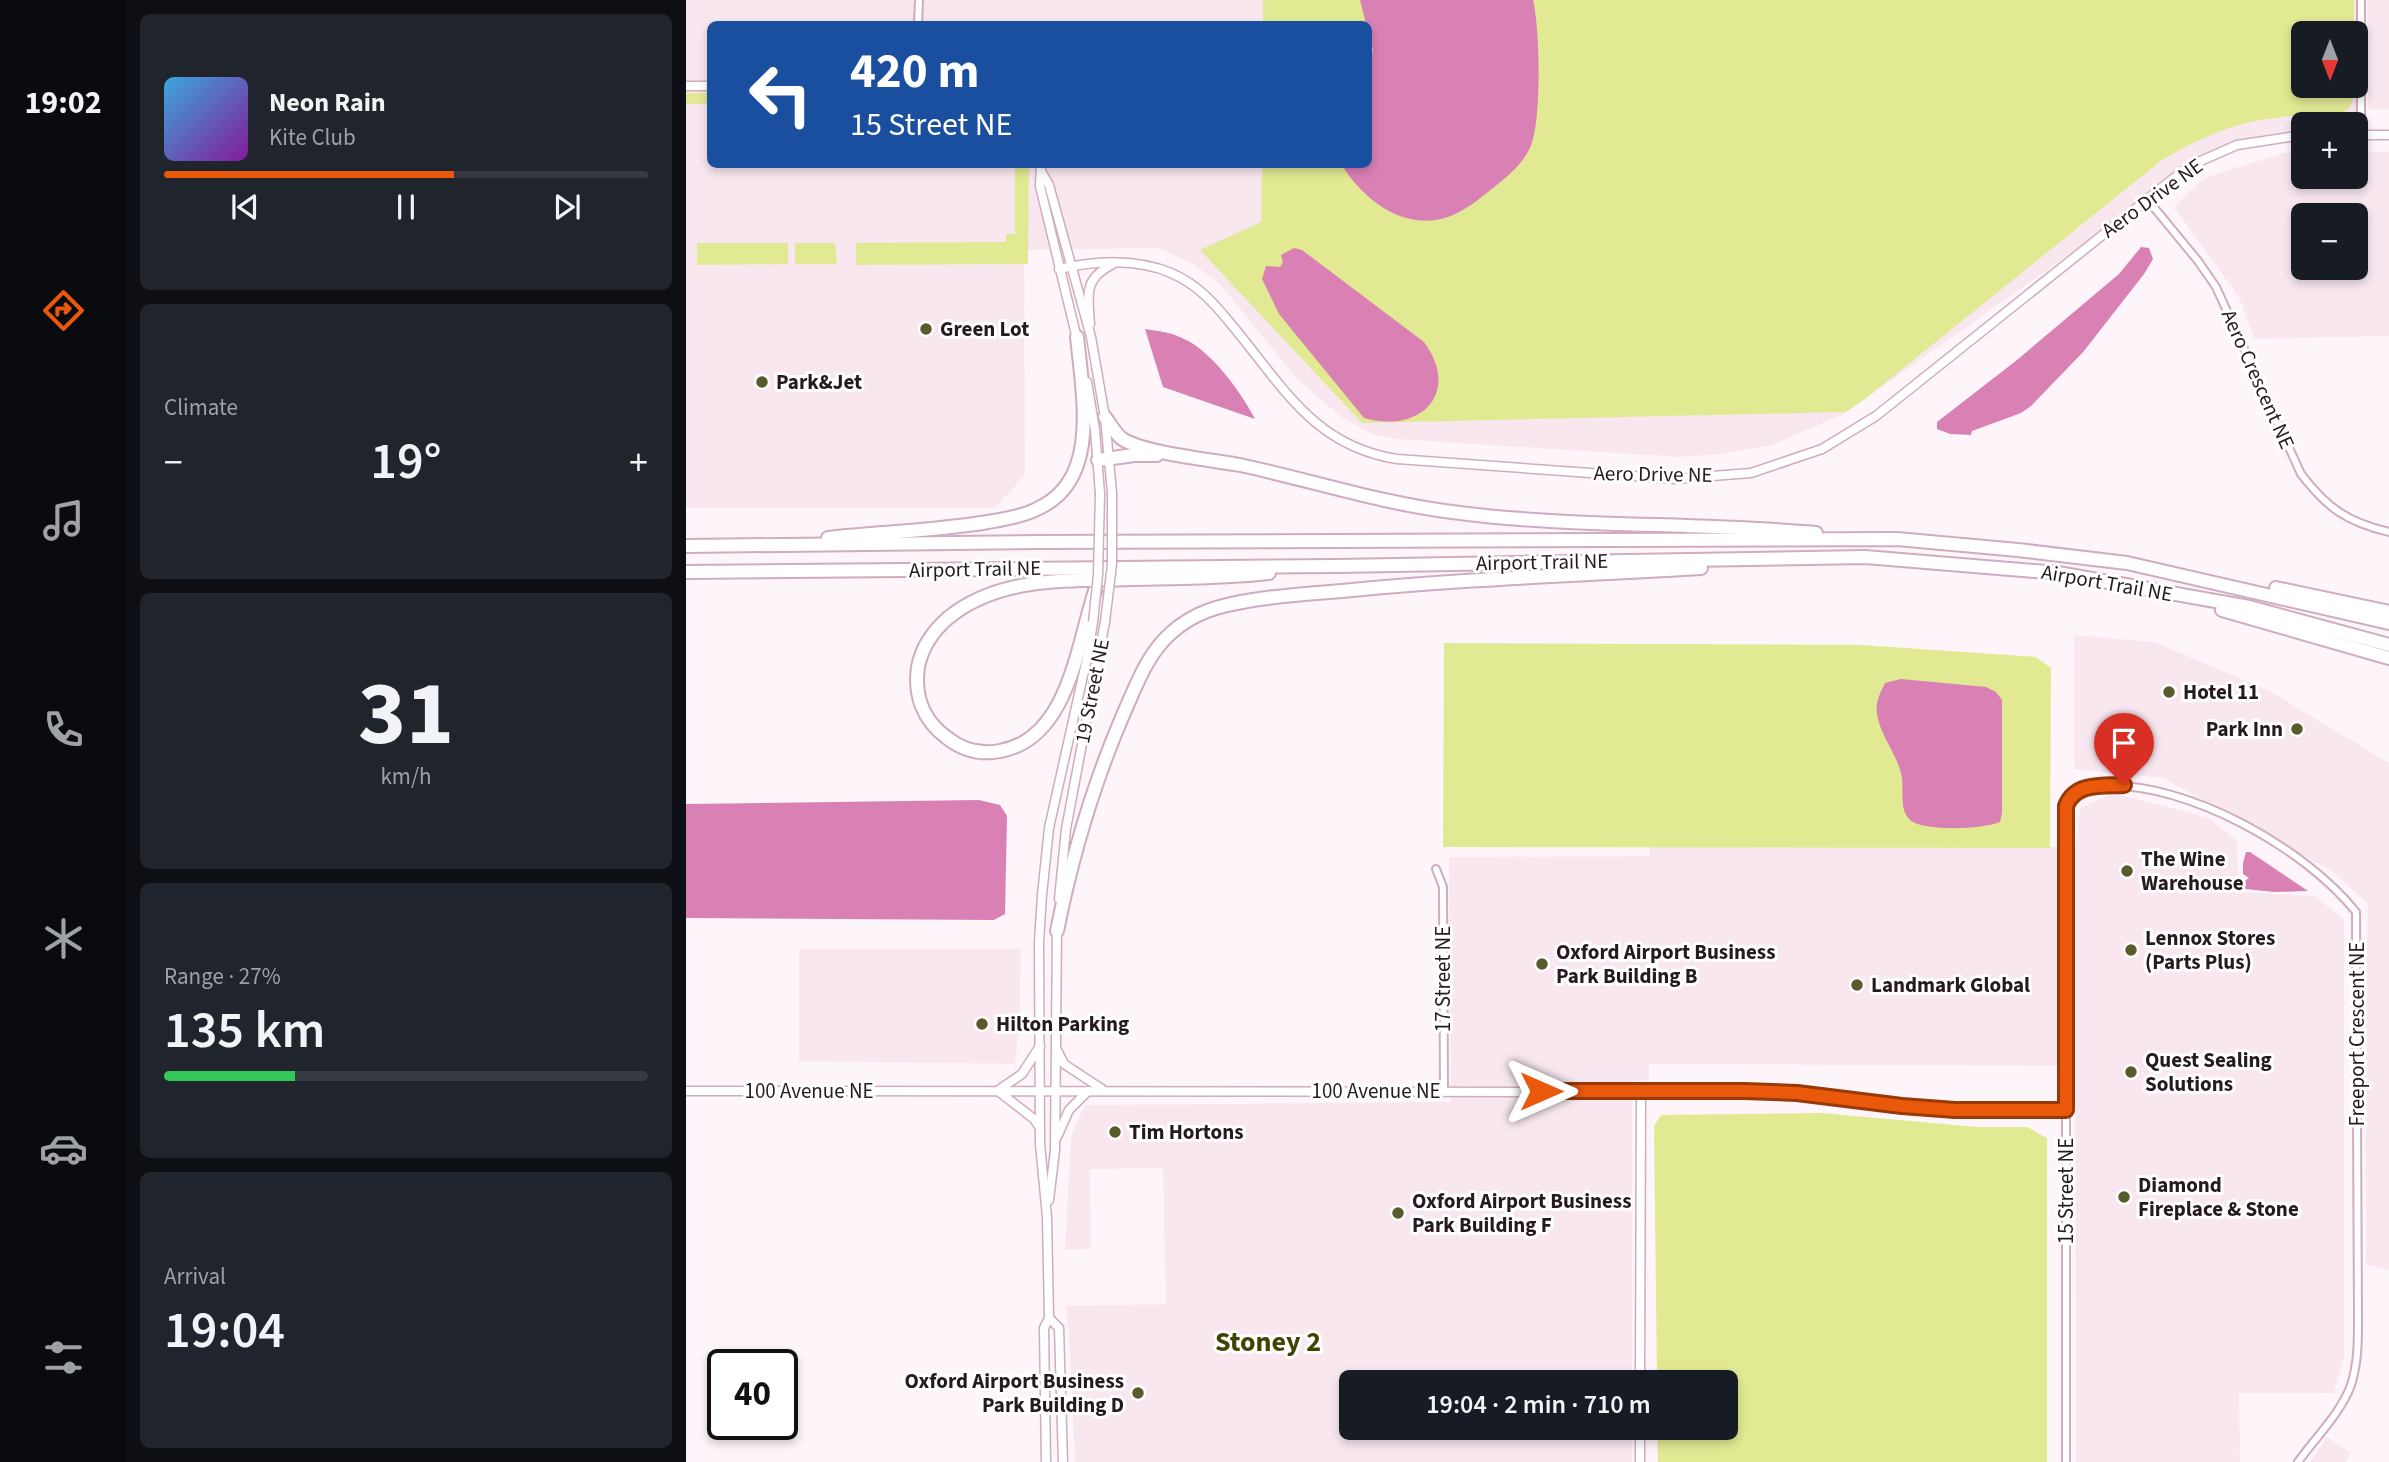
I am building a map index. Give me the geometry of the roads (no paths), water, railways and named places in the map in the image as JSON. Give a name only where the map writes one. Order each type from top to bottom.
[{"type":"highway","points":[[751,546],[975,524],[1022,515],[1052,501],[1069,483],[1081,449],[1082,411],[1077,337]]},
{"type":"highway","points":[[1105,417],[1123,439],[1140,446],[1452,512],[1552,520],[1750,527],[1897,539]]},
{"type":"highway","points":[[1104,459],[1134,455],[1184,456]]},
{"type":"highway","name":"Airport Trail NE","points":[[686,546],[1897,539],[2127,563],[2389,623]]},
{"type":"highway","points":[[1057,931],[1069,872],[1090,800],[1134,689],[1149,660],[1163,641],[1181,624],[1207,611],[1234,604],[1374,587],[1865,557]]},
{"type":"highway","name":"Airport Trail NE","points":[[686,572],[1336,566],[1865,557],[2058,573],[2249,607],[2389,645]]},
{"type":"highway","points":[[2127,563],[2241,581],[2389,611]]},
{"type":"highway","points":[[1097,585],[1089,622],[1063,695],[1053,715],[1032,738],[1018,746],[997,752],[968,750],[947,738],[928,720],[921,706],[916,679],[924,647],[940,625],[954,613],[989,594],[1011,587],[1050,582],[1250,575],[1336,566]]},
{"type":"highway","points":[[2058,573],[2225,611],[2389,658]]},
{"type":"street","points":[[918,21],[919,0]]},
{"type":"street","points":[[2359,112],[2361,0]]},
{"type":"street","points":[[686,86],[707,86]]},
{"type":"street","points":[[2368,135],[2389,135]]},
{"type":"street","name":"Aero Drive NE","points":[[1059,269],[1090,263],[1142,265],[1168,272],[1196,287],[1210,298],[1304,413],[1324,431],[1355,449],[1374,456],[1674,478],[1751,473],[1822,449],[1876,416],[2189,166],[2237,145],[2291,137]]},
{"type":"street","name":"19 Street NE","points":[[1041,169],[1049,185],[1091,337],[1105,417],[1097,585]]},
{"type":"street","name":"19 Street NE","points":[[1041,169],[1040,187],[1112,493],[1112,564],[1105,622],[1066,829],[1057,931],[1055,1139],[1047,1217]]},
{"type":"street","name":"Aero Crescent NE","points":[[2147,199],[2216,287],[2301,474],[2318,496],[2339,514],[2362,526],[2389,532]]},
{"type":"street","points":[[1091,337],[1090,286],[1097,272],[1115,263]]},
{"type":"street","name":"19 Street NE","points":[[1046,1462],[1044,1328],[1049,1318],[1047,1217],[1040,1128],[1040,942],[1046,847],[1061,766],[1080,689],[1089,622]]},
{"type":"street","name":"Freeport Crescent NE","points":[[2072,795],[2085,788],[2124,785],[2159,790],[2193,800],[2239,823],[2303,863],[2345,898],[2356,912],[2356,1365],[2342,1404],[2298,1462]]},
{"type":"street","name":"15 Street NE","points":[[2066,1462],[2066,812],[2072,795]]},
{"type":"street","name":"17 Street NE","points":[[1436,869],[1443,887],[1444,1091]]},
{"type":"street","points":[[1040,1128],[1034,1119],[998,1091],[1022,1074],[1041,1046]]},
{"type":"street","points":[[1055,1048],[1064,1064],[1104,1090]]},
{"type":"street","name":"100 Avenue NE","points":[[686,1091],[1744,1091],[1797,1093],[1955,1110],[2066,1110]]},
{"type":"street","points":[[1055,1139],[1069,1110],[1088,1091]]},
{"type":"street","points":[[1640,1370],[1641,1092]]},
{"type":"street","name":"19 Street NE","points":[[1049,1318],[1059,1328],[1063,1462]]},
{"type":"street","points":[[1640,1440],[1640,1462]]},
{"type":"place","name":"Green Lot","points":[[926,329]]},
{"type":"place","name":"Park&Jet","points":[[762,382]]},
{"type":"place","name":"Hotel 11","points":[[2169,692]]},
{"type":"place","name":"Park Inn","points":[[2297,729]]},
{"type":"place","name":"The Wine Warehouse","points":[[2127,871]]},
{"type":"place","name":"Lennox Stores (Parts Plus)","points":[[2131,950]]},
{"type":"place","name":"Oxford Airport Business Park Building B","points":[[1542,964]]},
{"type":"place","name":"Landmark Global","points":[[1857,985]]},
{"type":"place","name":"Hilton Parking","points":[[982,1024]]},
{"type":"place","name":"Quest Sealing Solutions","points":[[2131,1072]]},
{"type":"place","name":"Tim Hortons","points":[[1115,1132]]},
{"type":"place","name":"Diamond Fireplace & Stone","points":[[2124,1197]]},
{"type":"place","name":"Oxford Airport Business Park Building F","points":[[1398,1213]]},
{"type":"place","name":"Oxford Airport Business Park Building D","points":[[1138,1393]]},
{"type":"district","name":"Stoney 2","points":[[1268,1342]]}]
